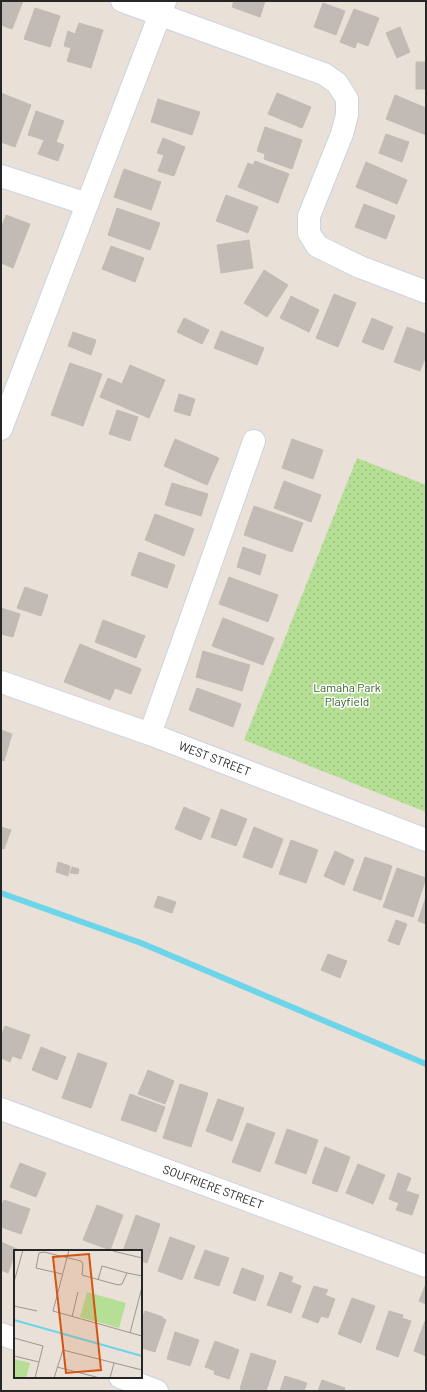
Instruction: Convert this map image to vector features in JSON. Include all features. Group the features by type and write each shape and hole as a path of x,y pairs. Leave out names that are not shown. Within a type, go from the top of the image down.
{"street":[{"path":"122,1 162,8 324,74 337,83 346,99 347,115 342,134 309,216 309,233 316,246 360,267 426,292"},
{"path":"1,429 162,8"},
{"path":"1,176 87,204"},
{"path":"150,734 254,441"},
{"name":"WEST STREET","path":"1,682 150,734 426,840"},
{"name":"SOUFRIERE STREET","path":"1,1108 426,1266"},
{"path":"1,1334 14,1339"},
{"path":"116,1391 121,1378"},
{"path":"124,1378 157,1391"}],"green space":[{"name":"Lamaha Park Playfield","path":"357,458 426,485 426,812 244,740"}],"building":[{"path":"1,1 23,1 12,29 1,25"},
{"path":"234,1 265,1 260,17 232,7"},
{"path":"323,3 345,11 336,35 314,27"},
{"path":"35,8 60,16 50,47 24,39"},
{"path":"354,9 379,18 368,46 357,42 355,48 340,42"},
{"path":"79,23 103,30 91,68 67,61 71,48 64,46 68,31 75,34"},
{"path":"400,27 410,52 397,58 386,33"},
{"path":"416,62 426,62 426,89 416,89"},
{"path":"1,93 31,105 15,147 1,142"},
{"path":"277,93 311,107 302,128 268,114"},
{"path":"395,95 426,108 426,135 386,119"},
{"path":"158,99 200,112 192,135 151,122"},
{"path":"36,111 64,121 56,142 64,145 58,161 38,154 44,140 28,135"},
{"path":"265,127 302,140 292,169 264,159 265,154 257,151"},
{"path":"386,134 409,142 402,162 379,153"},
{"path":"163,138 185,147 174,176 158,171 164,155 157,153"},
{"path":"255,161 289,174 278,203 238,187 248,163 253,165"},
{"path":"366,162 407,180 397,204 356,187"},
{"path":"124,169 161,182 151,210 114,197"},
{"path":"226,195 258,207 248,233 216,221"},
{"path":"364,204 395,216 386,239 355,227"},
{"path":"117,208 160,223 150,250 108,235"},
{"path":"6,215 30,224 13,268 1,263 1,228"},
{"path":"249,240 253,268 221,273 217,245"},
{"path":"111,246 144,258 135,282 102,269"},
{"path":"264,270 288,285 267,317 244,303"},
{"path":"334,294 356,303 338,347 316,338"},
{"path":"291,296 319,310 309,332 280,318"},
{"path":"184,318 209,330 202,344 177,332"},
{"path":"372,318 393,327 383,350 362,342"},
{"path":"407,327 426,334 426,356 420,371 394,362"},
{"path":"221,331 264,348 257,365 214,348"},
{"path":"73,332 96,340 91,355 68,346"},
{"path":"70,363 102,374 83,426 51,415"},
{"path":"130,365 165,380 149,418 100,397 108,378 122,384"},
{"path":"179,394 195,399 190,416 174,411"},
{"path":"117,410 138,417 130,441 109,434"},
{"path":"175,439 219,458 207,485 164,466"},
{"path":"292,439 323,450 313,479 282,468"},
{"path":"284,481 321,495 311,522 274,508"},
{"path":"172,483 208,494 201,516 165,505"},
{"path":"254,506 303,523 292,552 244,535"},
{"path":"155,514 194,529 184,556 145,540"},
{"path":"243,547 266,555 260,575 237,567"},
{"path":"139,552 175,565 167,588 131,575"},
{"path":"229,577 278,595 268,622 219,604"},
{"path":"25,587 48,595 41,616 17,608"},
{"path":"1,608 20,614 13,637 1,634"},
{"path":"223,618 274,638 263,665 212,646"},
{"path":"103,620 145,636 136,658 95,642"},
{"path":"80,644 141,669 131,694 115,688 110,700 64,682"},
{"path":"203,651 250,665 242,691 196,677"},
{"path":"197,688 241,704 233,727 189,710"},
{"path":"1,730 12,734 4,761 1,760"},
{"path":"184,807 210,818 201,840 175,829"},
{"path":"221,809 247,819 236,846 211,837"},
{"path":"1,827 11,830 4,849 1,848"},
{"path":"254,827 283,839 272,868 243,857"},
{"path":"291,840 318,850 306,883 279,874"},
{"path":"335,851 354,860 344,885 324,876"},
{"path":"365,857 392,866 381,900 353,890"},
{"path":"58,862 70,866 68,876 56,872"},
{"path":"72,867 79,869 78,874 70,873"},
{"path":"397,868 426,878 413,917 383,907"},
{"path":"158,896 176,902 172,913 154,907"},
{"path":"426,897 426,924 418,921"},
{"path":"396,920 407,924 399,945 388,941"},
{"path":"328,954 347,961 340,978 321,970"},
{"path":"5,1026 30,1035 21,1059 12,1056 10,1062 1,1058 1,1037"},
{"path":"41,1047 66,1057 57,1080 32,1070"},
{"path":"78,1053 107,1063 91,1108 62,1098"},
{"path":"148,1070 174,1081 165,1104 138,1094"},
{"path":"180,1084 208,1093 191,1147 163,1138"},
{"path":"130,1094 165,1107 156,1132 121,1120"},
{"path":"218,1099 244,1108 232,1141 206,1131"},
{"path":"247,1123 275,1133 260,1172 232,1162"},
{"path":"287,1129 318,1140 306,1174 275,1163"},
{"path":"325,1147 350,1157 337,1192 312,1183"},
{"path":"20,1163 46,1173 36,1197 10,1187"},
{"path":"358,1164 385,1175 373,1204 346,1193"},
{"path":"398,1173 411,1178 406,1191 419,1195 412,1215 396,1210 399,1203 389,1199"},
{"path":"4,1200 30,1209 21,1234 1,1227 1,1207"},
{"path":"97,1205 123,1215 110,1250 83,1240"},
{"path":"136,1215 160,1224 147,1263 142,1261 142,1250 123,1250"},
{"path":"170,1237 195,1246 182,1280 158,1271"},
{"path":"1,1242 17,1249 14,1250 14,1257 8,1273 1,1270"},
{"path":"205,1250 229,1258 219,1286 194,1278"},
{"path":"242,1268 264,1276 255,1301 233,1293"},
{"path":"280,1272 293,1277 291,1282 301,1286 291,1313 267,1305"},
{"path":"426,1284 426,1304 419,1301"},
{"path":"314,1286 328,1290 325,1295 335,1299 328,1318 321,1316 318,1323 302,1317"},
{"path":"352,1298 375,1306 361,1343 338,1334"},
{"path":"145,1311 163,1317 162,1318 166,1320 155,1352 142,1348 144,1340 142,1339 142,1318"},
{"path":"389,1311 403,1315 402,1318 411,1321 398,1357 376,1349"},
{"path":"426,1321 426,1356 414,1351"},
{"path":"175,1332 199,1340 190,1366 167,1359"},
{"path":"215,1341 239,1350 229,1379 214,1374 215,1371 205,1367"},
{"path":"251,1353 276,1361 266,1391 245,1391 240,1389"},
{"path":"285,1376 307,1383 304,1391 280,1391"},
{"path":"322,1380 345,1388 344,1391 318,1391"}],"waterway":[{"path":"1,893 141,943 426,1064"}]}
